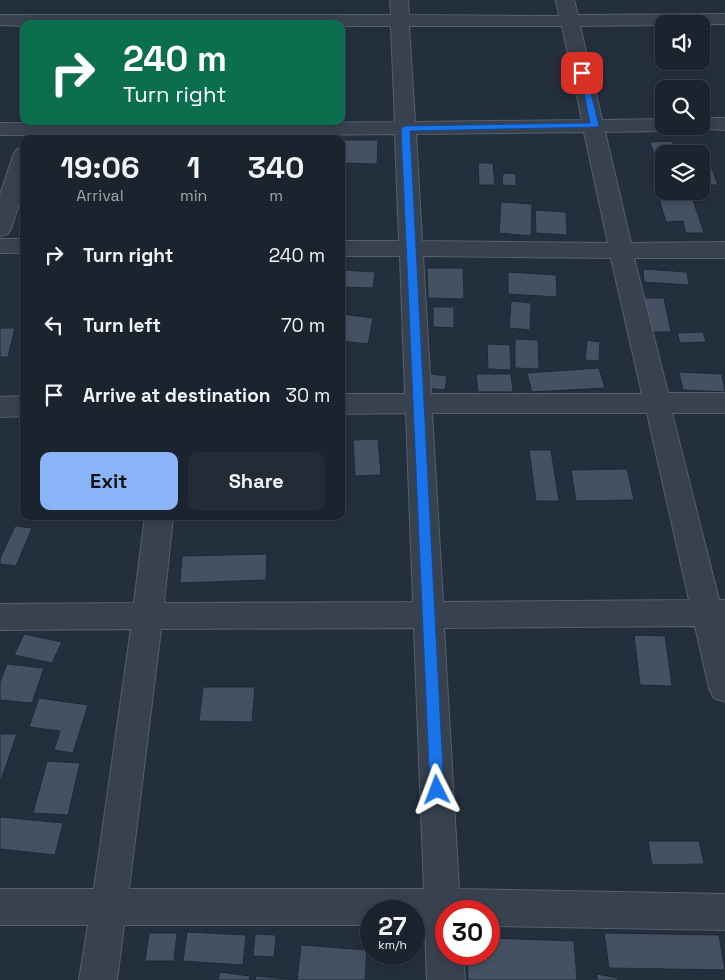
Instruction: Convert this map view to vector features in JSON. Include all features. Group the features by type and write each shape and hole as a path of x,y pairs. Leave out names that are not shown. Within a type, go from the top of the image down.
{"street":[{"path":"66,20 72,0"},
{"path":"226,20 229,0"},
{"path":"255,20 400,10 568,10 724,22 714,0"},
{"path":"400,10 442,900"},
{"path":"568,10 621,251 658,403 716,613 725,688"},
{"path":"0,20 20,21"},
{"path":"710,124 725,124"},
{"path":"0,128 216,130 655,125"},
{"path":"0,230 20,166"},
{"path":"0,246 20,246"},
{"path":"345,248 621,251 725,250"},
{"path":"345,404 725,403"},
{"path":"0,407 20,406"},
{"path":"98,980 148,617 159,520"},
{"path":"0,617 716,613"},
{"path":"0,907 435,907"},
{"path":"500,908 725,912"},
{"path":"445,965 446,980"}],"building":[{"path":"345,140 378,140 377,164 345,163"},
{"path":"672,141 673,145 655,145 655,157 650,142"},
{"path":"478,163 493,163 495,185 479,185"},
{"path":"710,163 718,185 710,185"},
{"path":"503,173 516,174 516,186 502,185"},
{"path":"659,200 693,200 704,233 686,233 683,221 666,222"},
{"path":"501,202 532,204 531,236 499,233"},
{"path":"535,210 566,212 567,235 536,233"},
{"path":"427,268 463,268 464,299 428,298"},
{"path":"643,269 687,272 689,285 644,282"},
{"path":"345,270 375,272 373,288 345,287"},
{"path":"508,272 556,275 557,297 508,294"},
{"path":"640,298 664,298 671,332 647,332"},
{"path":"511,301 531,303 530,330 509,328"},
{"path":"433,307 454,307 454,328 433,327"},
{"path":"345,314 373,318 368,344 345,341"},
{"path":"0,328 15,328 8,357 0,357"},
{"path":"703,332 706,342 680,343 677,333"},
{"path":"515,339 538,340 539,369 515,368"},
{"path":"587,340 600,342 599,361 585,360"},
{"path":"487,344 510,345 511,370 488,369"},
{"path":"599,368 605,388 532,392 527,373"},
{"path":"679,372 722,374 725,392 683,390"},
{"path":"430,374 447,376 445,390 428,388"},
{"path":"476,374 511,374 513,392 478,392"},
{"path":"378,439 381,475 355,476 353,440"},
{"path":"529,450 551,450 559,501 536,501"},
{"path":"627,469 634,500 576,501 571,470"},
{"path":"15,526 32,528 16,566 0,564 0,559"},
{"path":"267,554 266,580 180,583 182,556"},
{"path":"24,634 62,642 52,663 14,655"},
{"path":"634,635 665,636 672,686 640,685"},
{"path":"7,664 44,668 32,703 0,700 0,682"},
{"path":"203,687 255,687 252,722 199,721"},
{"path":"39,698 88,705 73,753 54,750 60,731 29,727"},
{"path":"0,734 17,734 0,783"},
{"path":"47,761 80,763 68,815 33,813"},
{"path":"0,817 63,823 55,855 0,849"},
{"path":"648,841 699,841 704,864 652,865"},
{"path":"187,932 246,935 243,965 183,961"},
{"path":"149,933 177,933 174,961 145,961"},
{"path":"604,933 719,935 725,970 609,968"},
{"path":"255,934 276,935 274,957 253,956"},
{"path":"500,938 574,941 577,980 468,980 467,965 500,965"},
{"path":"301,945 360,949 360,965 366,965 365,980 297,980"},
{"path":"220,972 250,976 249,980 218,980"},
{"path":"597,974 618,978 618,980 597,980"},
{"path":"256,976 297,980 255,980"}],"route":[{"path":"437,790 405,129 594,126 582,73"}]}
